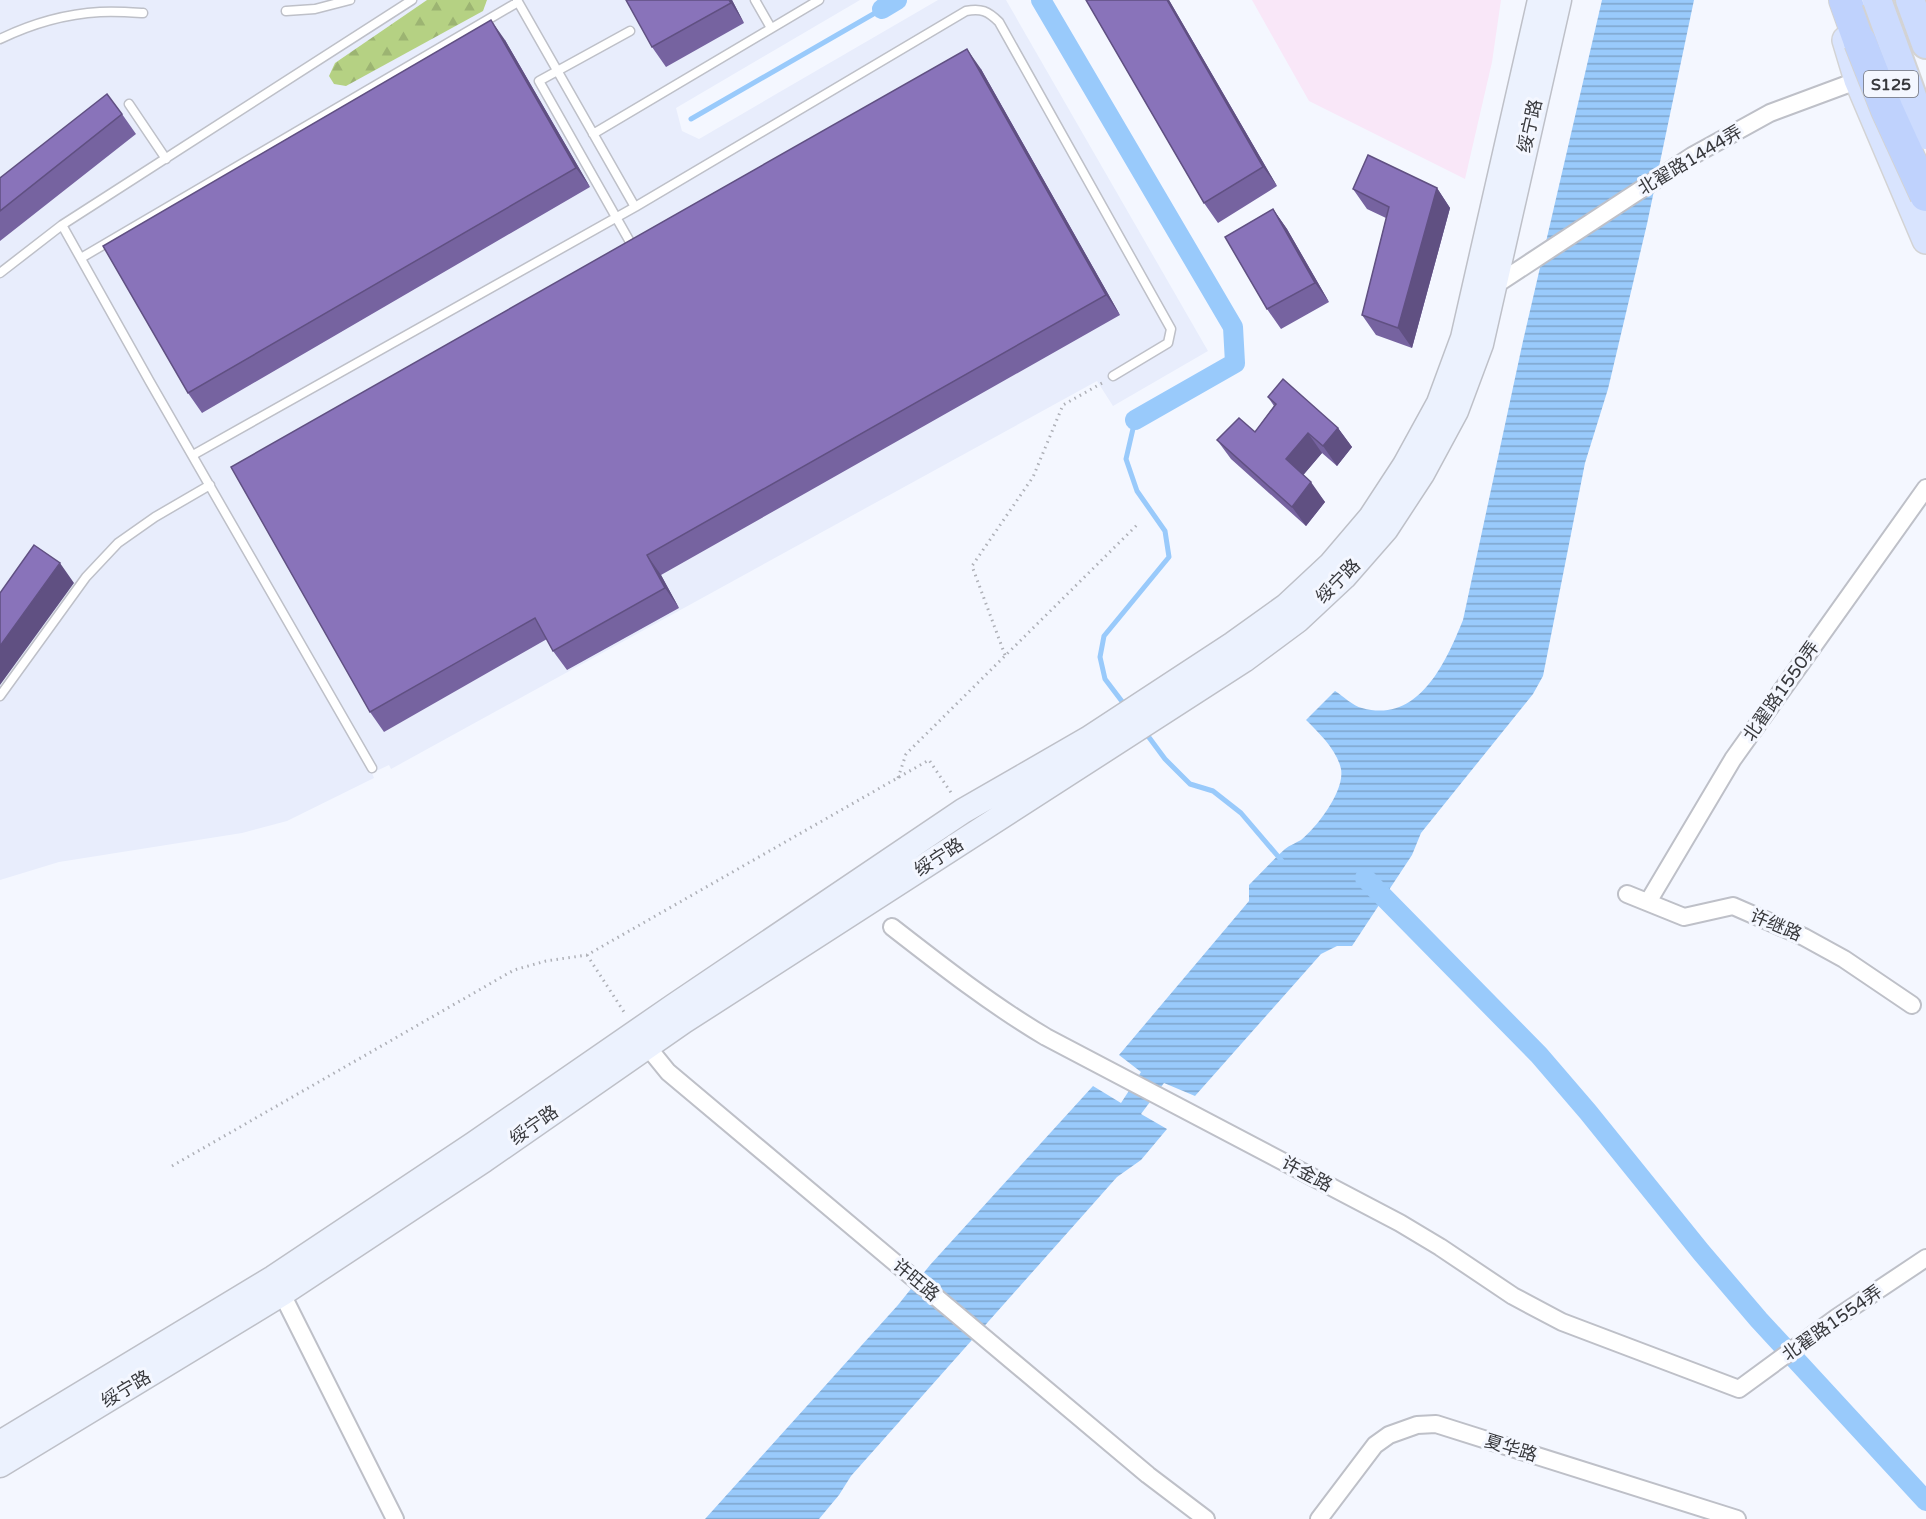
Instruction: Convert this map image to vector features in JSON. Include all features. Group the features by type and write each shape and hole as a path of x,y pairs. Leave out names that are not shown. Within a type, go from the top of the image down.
{"highway":[{"path":"1845,0 1887,110 1926,195"},
{"path":"1877,0 1926,135"},
{"path":"1910,0 1926,44"}],"main road":[{"name":"绥宁路","path":"1137,718 1286,606 1331,564 1371,517 1406,465 1439,403 1463,338 1540,0"},
{"name":"绥宁路","path":"642,1039 684,1021 1094,745 1137,718 1244,660 1298,620 1344,577 1386,529 1422,474 1456,411 1481,344 1559,0"},
{"path":"1831,0 1849,47 1858,80 1926,240"},
{"name":"S125","path":"1862,0 1886,71 1926,166"},
{"name":"绥宁路","path":"0,1465 278,1286 474,1144 642,1039 963,811 1094,745"},
{"name":"绥宁路","path":"0,1443 278,1286"}],"street":[{"name":"北翟路1444弄","path":"1472,301 1692,156 1770,113 1886,71 1926,52"},
{"name":"北翟路1550弄","path":"1648,902 1733,759 1926,488"},
{"name":"许继路","path":"1627,894 1684,917 1733,906 1804,937 1844,959 1912,1005"},
{"name":"许金路","path":"892,927 958,979 1016,1019 1400,1223 1513,1296 1562,1322 1739,1389"},
{"name":"许旺路","path":"642,1039 668,1072 1148,1475 1206,1519"},
{"name":"北翟路1554弄","path":"1739,1389 1816,1332 1926,1258"},
{"path":"278,1286 395,1519"},
{"name":"夏华路","path":"1318,1519 1375,1445 1389,1436 1417,1425 1436,1424 1737,1519"}],"lane":[{"path":"286,11 315,9 350,0"},
{"path":"0,273 62,225 412,0"},
{"path":"755,0 771,28"},
{"path":"593,134 819,0"},
{"path":"81,258 518,1 635,207"},
{"path":"192,455 616,218 966,11 978,9 989,12 999,22 1171,329 1168,343 1113,376"},
{"path":"0,39 57,18 100,12 142,13"},
{"path":"630,31 539,81 634,249"},
{"path":"129,104 166,159"},
{"path":"62,225 372,768"},
{"path":"0,696 86,577 118,543 155,517 210,485"}],"path":[{"path":"1005,655 972,566 1033,477 1063,405 1113,376"},
{"path":"898,778 906,754 1138,524"},
{"path":"172,1166 514,970 546,961 587,955 929,760 963,811"},
{"path":"587,955 642,1039"}],"shaded area":[{"path":"0,0 860,0 676,108 682,131 699,139 938,0 1006,0 1208,351 1113,406 1097,381 391,769 389,765 372,773 374,778 287,821 242,833 59,862 0,880"},
{"path":"1252,0 1501,0 1492,62 1465,179 1309,101"}],"green space":[{"path":"427,0 487,0 483,11 346,86 334,84 329,76 335,63"}],"water":[{"path":"1602,0 1694,0 1647,224 1608,389 1585,463 1543,676 1533,694 1421,833 1412,855 1352,946 1337,946 1321,954 1195,1096 1164,1083 1141,1114 1167,1129 1141,1160 1117,1177 851,1476 819,1519 705,1519 898,1305 930,1265 1093,1086 1121,1103 1141,1072 1119,1055 1249,901 1249,885 1285,849 1301,840 1322,818 1339,788 1341,769 1336,755 1306,720 1335,691 1362,708 1382,711 1399,707 1415,698 1439,671 1463,620 1523,341"}],"building":[{"path":"626,0 729,0 731,3 652,47"},
{"path":"1086,0 1167,0 1263,167 1204,203"},
{"path":"491,20 576,168 188,393 103,246"},
{"path":"967,49 1106,295 647,555 665,588 553,651 535,618 370,712 231,467"},
{"path":"107,94 122,114 0,211 0,178"},
{"path":"1368,155 1437,188 1398,328 1362,315 1389,207 1353,189"},
{"path":"1273,209 1315,283 1267,309 1225,237"},
{"path":"1283,379 1338,428 1323,446 1308,433 1286,459 1311,482 1292,507 1217,440 1239,418 1255,432 1276,404 1268,397"},
{"path":"34,545 60,563 0,646 0,593"}],"waterway":[{"path":"691,119 882,9 888,0"},
{"path":"882,9 897,0"},
{"path":"1041,0 1233,327 1235,363 1135,420"},
{"path":"1127,708 1105,679 1100,657 1104,636 1169,557 1165,531 1137,491 1126,459 1135,420"},
{"path":"1145,732 1165,759 1190,784 1213,791 1241,813 1282,861"},
{"path":"1365,878 1539,1055 1759,1320 1926,1501"}]}
